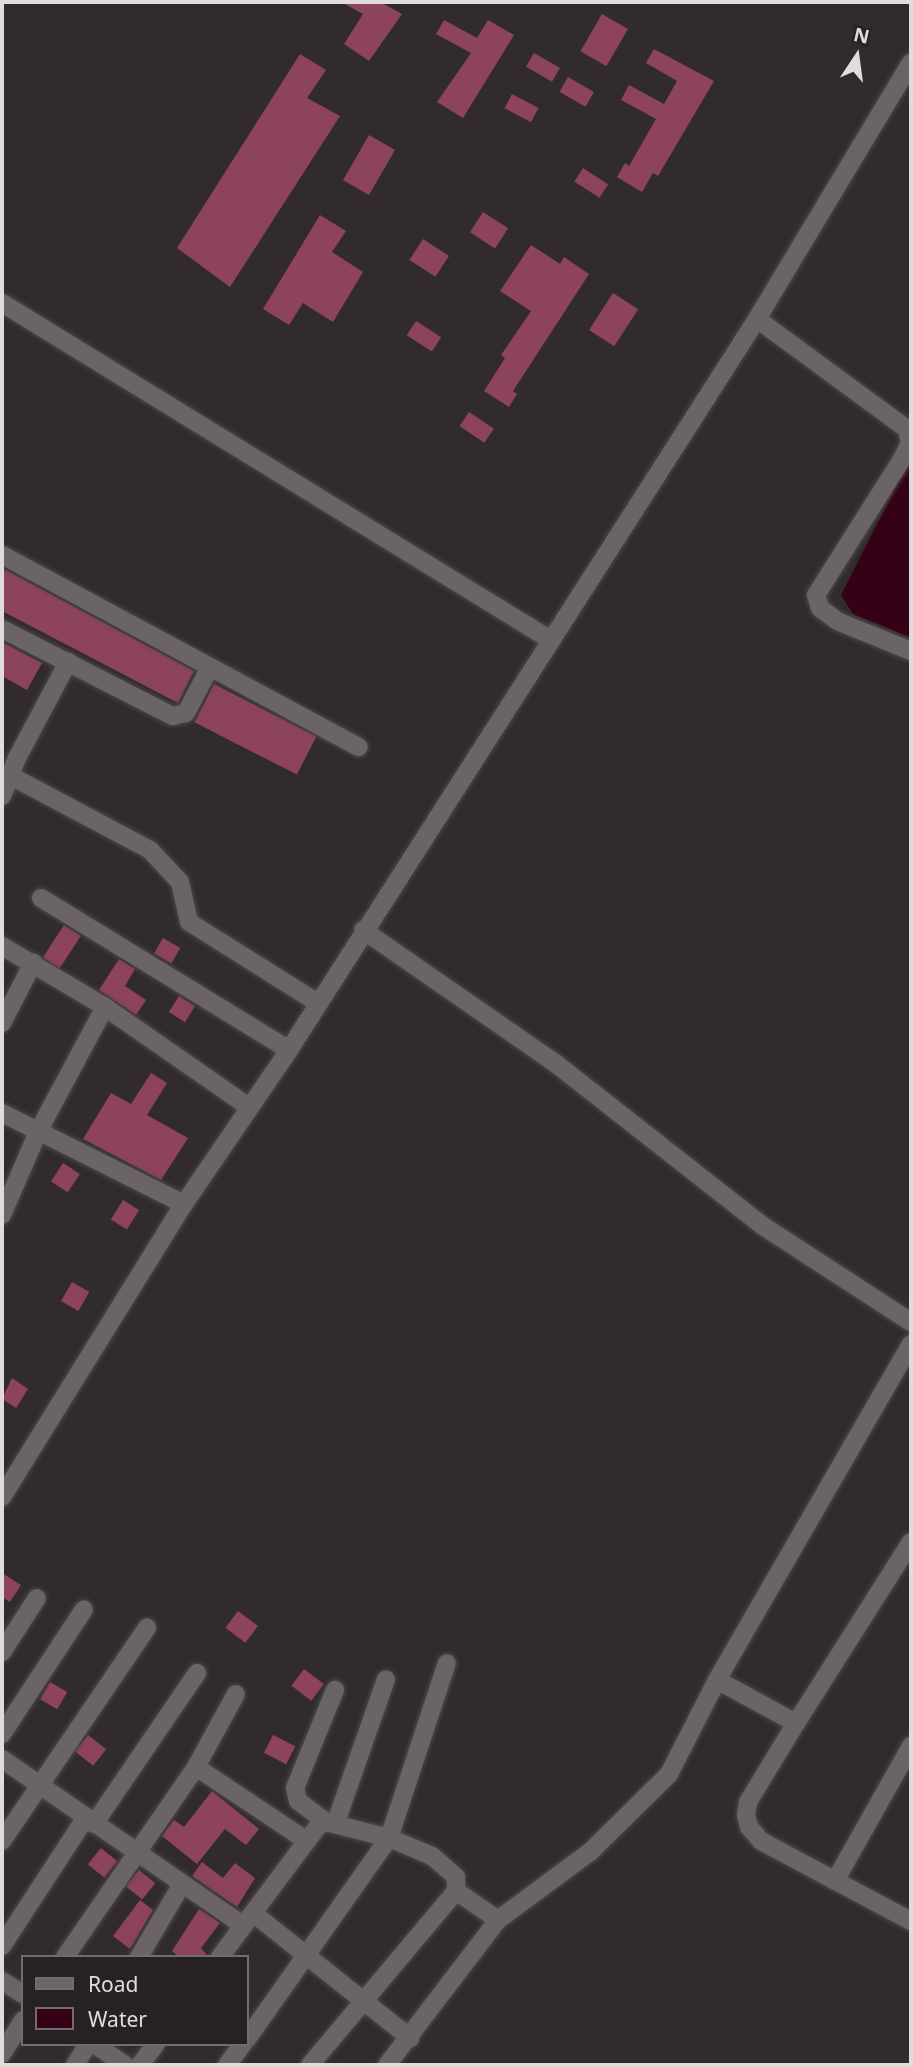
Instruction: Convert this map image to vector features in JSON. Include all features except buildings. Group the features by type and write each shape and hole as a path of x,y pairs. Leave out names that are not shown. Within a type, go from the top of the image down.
{"street":[{"path":"2,1497 184,1204 289,1049 549,639 757,319 911,63"},
{"path":"2,303 549,639"},
{"path":"757,319 907,429 910,443 902,459 816,595 820,608 837,621 911,651"},
{"path":"2,555 359,747"},
{"path":"2,629 180,717 210,667"},
{"path":"2,796 9,775 68,662"},
{"path":"9,775 150,850 180,882 189,922 318,1003"},
{"path":"41,898 207,1003 289,1049"},
{"path":"363,930 555,1063 763,1226 911,1322"},
{"path":"2,946 106,1007 249,1107"},
{"path":"2,1023 33,963"},
{"path":"2,1215 39,1130 106,1007"},
{"path":"2,1113 184,1204"},
{"path":"387,2065 498,1920 590,1852 633,1814 669,1774 717,1680 911,1344"},
{"path":"911,1542 748,1802 749,1827 761,1840 911,1921"},
{"path":"2,1652 37,1598"},
{"path":"2,1734 84,1609"},
{"path":"2,1841 39,1782 147,1628"},
{"path":"248,2038 389,1838 447,1662"},
{"path":"2,1946 197,1673"},
{"path":"221,1955 306,1841 331,1822 386,1679"},
{"path":"717,1680 796,1723"},
{"path":"310,2065 362,1998 456,1891 456,1877 446,1864 389,1838 331,1822 298,1801 295,1788 335,1690"},
{"path":"66,1955 196,1767 236,1694"},
{"path":"835,1881 911,1746"},
{"path":"2,1759 39,1782 136,1855 308,1955 410,2038"},
{"path":"196,1767 306,1841"},
{"path":"140,1955 182,1884"},
{"path":"456,1891 498,1920"},
{"path":"2,1981 21,1993"},
{"path":"2,2054 21,2023"},
{"path":"75,2065 87,2046"},
{"path":"97,2046 125,2065"},
{"path":"140,2065 154,2046"},
{"path":"227,2065 241,2046"}],"water":[{"path":"911,457 911,638 853,614 841,595"}]}
